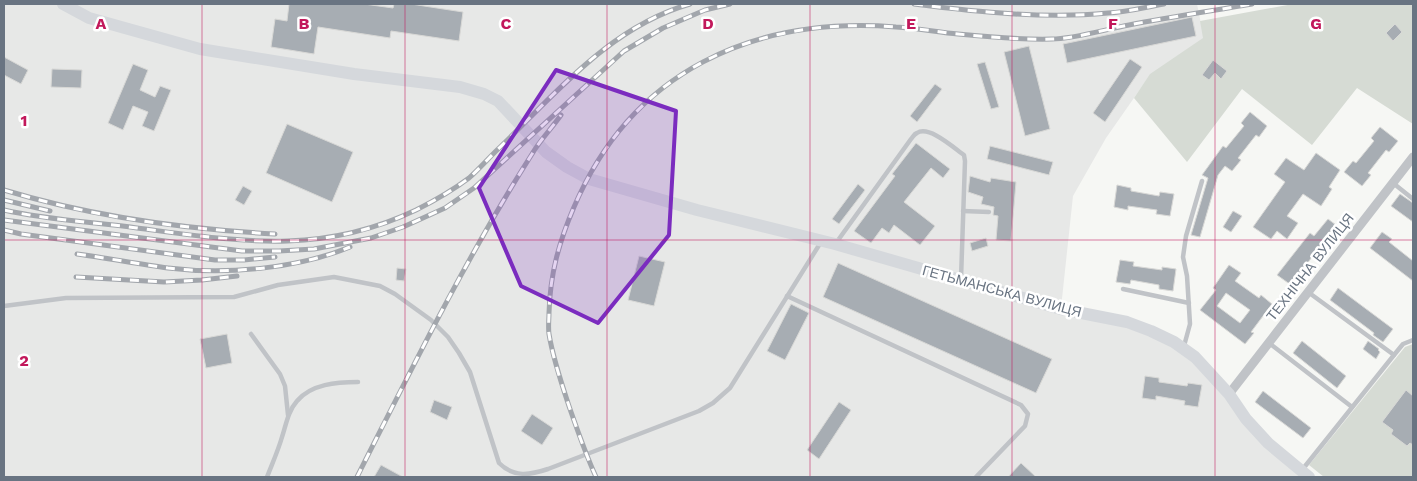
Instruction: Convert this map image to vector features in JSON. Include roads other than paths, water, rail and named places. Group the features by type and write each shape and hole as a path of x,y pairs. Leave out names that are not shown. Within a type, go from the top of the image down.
{"street":[{"name":"ГЕТЬМАНСЬКА ВУЛИЦЯ","path":"63,4 89,18 200,49 354,74 460,87 484,94 498,101 546,152 567,167 589,179 697,210 822,240 1061,309 1126,322 1151,331 1184,348 1195,357 1229,394 1246,419 1263,437 1305,474"},
{"name":"ТЕХНІЧНА ВУЛИЦЯ","path":"1229,394 1413,157"}],"lane":[{"path":"835,244 911,139 921,131 931,132 964,155 961,281"},
{"path":"1184,348 1190,324 1187,276 1183,257 1186,236 1202,181"},
{"path":"1393,183 1413,199"},
{"path":"963,211 989,212"},
{"path":"4,306 66,298 197,298 234,296 278,285 334,277 380,286 431,320 448,337 470,372 499,463 506,470 515,474 525,475 536,474 557,466 699,411 713,403 730,388 822,240"},
{"path":"1124,289 1189,303"},
{"path":"1308,292 1394,354"},
{"path":"787,296 1021,405 1028,414 1025,426 976,477"},
{"path":"251,334 280,374 285,386 288,416"},
{"path":"1305,474 1352,407 1394,354 1403,344 1413,340"},
{"path":"1269,343 1352,407"},
{"path":"267,477 288,416 296,402 315,388 341,382 358,382"}],"railway":[{"path":"4,210 54,219 244,240 312,239 346,234 381,225 423,207 469,178 562,86 609,46 634,29 661,15 690,4"},
{"path":"4,220 242,251 314,249 371,238 403,227 445,208 474,188 624,51 663,28 705,10 730,4"},
{"path":"914,4 1035,15 1084,15 1129,11 1164,4"},
{"path":"596,477 570,409 551,343 549,313 553,272 574,207 599,160 629,120 664,87 703,62 747,43 794,31 843,26 896,27 1005,38 1060,39 1144,22 1252,4"},
{"path":"357,477 440,314 485,233 535,149 561,115"},
{"path":"4,190 71,208 138,220 206,229 275,234"},
{"path":"4,200 50,211"},
{"path":"4,230 21,234 215,260 275,257"},
{"path":"77,254 168,268 213,271 261,268 307,261 350,247"},
{"path":"76,277 164,282 237,276"}]}
